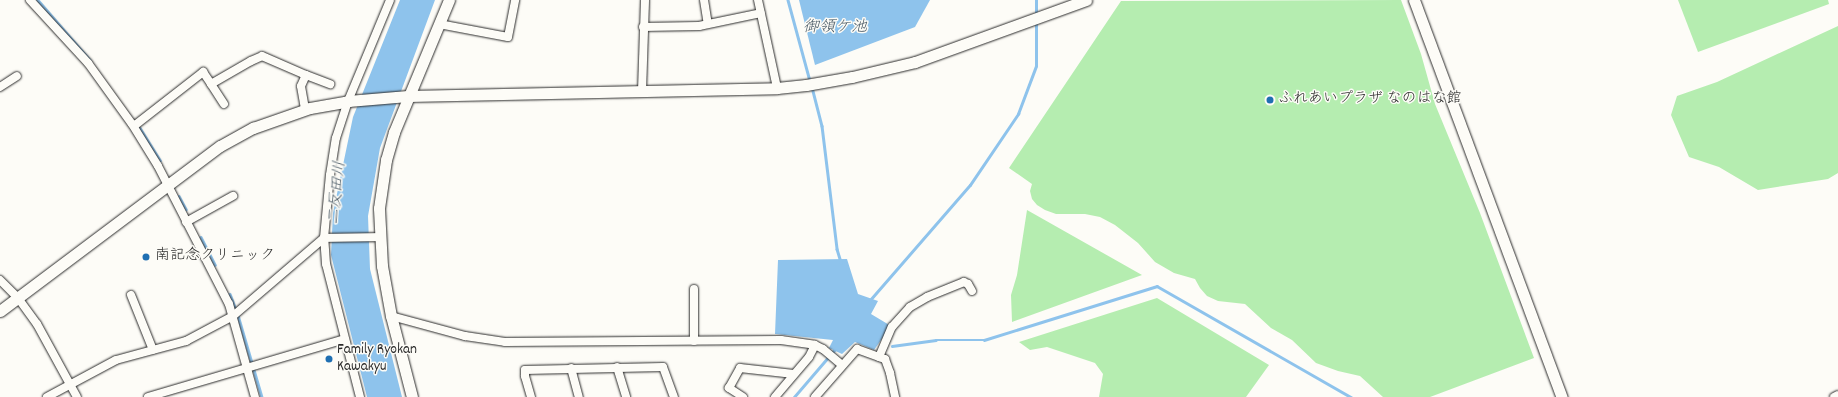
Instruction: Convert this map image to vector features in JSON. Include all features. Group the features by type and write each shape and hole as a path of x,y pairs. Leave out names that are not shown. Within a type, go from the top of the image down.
{"street":[{"path":"30,0 88,63 134,126 229,304 236,313 250,366 255,397"},
{"path":"360,397 326,264 324,238 330,175 336,138 348,101 390,0"},
{"path":"412,397 391,316 382,266 379,208 386,160 394,132 449,0"},
{"path":"439,24 508,37 515,0"},
{"path":"642,91 645,0"},
{"path":"704,0 708,24"},
{"path":"758,0 777,88"},
{"path":"0,311 220,146 253,128 305,109 348,101 408,96 777,88 821,83 915,62 1086,0"},
{"path":"1414,0 1562,397"},
{"path":"643,27 708,24 761,13"},
{"path":"211,84 262,56 330,84"},
{"path":"134,126 203,72 224,104"},
{"path":"305,109 301,86 306,75"},
{"path":"0,87 17,76"},
{"path":"186,222 233,196"},
{"path":"47,397 116,360 186,340 236,313 324,238 380,237"},
{"path":"0,280 18,298 37,324 77,397"},
{"path":"879,357 892,327 910,307 927,297 964,282 968,284 972,291"},
{"path":"694,289 694,341"},
{"path":"131,295 153,350"},
{"path":"391,316 465,336 505,342 781,340 819,347 841,364"},
{"path":"148,397 345,339"},
{"path":"775,397 819,347"},
{"path":"815,397 841,364 857,349 885,359 890,373 895,397"},
{"path":"617,367 626,397"},
{"path":"531,397 525,376 525,370 617,367 664,367 674,397"},
{"path":"571,368 579,397"},
{"path":"743,397 729,388 740,368 794,374"},
{"path":"1834,397 1838,396"}],"green space":[{"path":"1401,0 1421,54 1435,104 1480,213 1534,358 1430,397 1383,397 1360,376 1338,371 1316,363 1292,340 1271,328 1245,304 1218,301 1207,296 1195,279 1174,273 1155,262 1138,243 1115,225 1100,217 1085,214 1056,214 1045,210 1037,205 1032,199 1030,191 1032,184 1009,168 1121,1"},
{"path":"1678,0 1828,0 1829,4 1698,52"},
{"path":"1838,26 1838,173 1828,179 1758,190 1719,167 1689,157 1671,115 1677,96 1717,82"},
{"path":"1027,210 1142,275 1012,322 1011,295 1017,275"},
{"path":"1157,298 1269,365 1246,397 1099,397 1103,374 1095,363 1047,347 1030,350 1019,342"}],"water":[{"name":"二反田川","path":"400,0 435,0 380,148 368,216 370,269 402,397 367,397 331,255 333,213 353,117"},
{"name":"御領ケ池","path":"799,0 930,0 915,27 815,65"},
{"path":"847,259 858,294 878,301 871,314 891,326 874,350 855,342 842,354 829,348 833,340 775,334 778,260"}],"waterway":[{"path":"38,0 90,60"},
{"path":"788,0 810,81"},
{"path":"1036,0 1036,15"},
{"path":"870,300 970,185 1018,114 1036,66 1036,22"},
{"path":"812,87 822,126 837,249 841,262"},
{"path":"140,128 160,160"},
{"path":"179,196 186,209"},
{"path":"201,237 215,265"},
{"path":"892,346 936,340 984,340 1157,286 1351,397"},
{"path":"230,294 236,310"},
{"path":"238,315 262,397"},
{"path":"794,397 836,348"}],"place":[{"name":"ふれあいプラザ なのはな館","path":"1270,100"},
{"name":"南記念クリニック","path":"146,257"},
{"name":"Family Ryokan Kawakyu","path":"329,359"}]}
